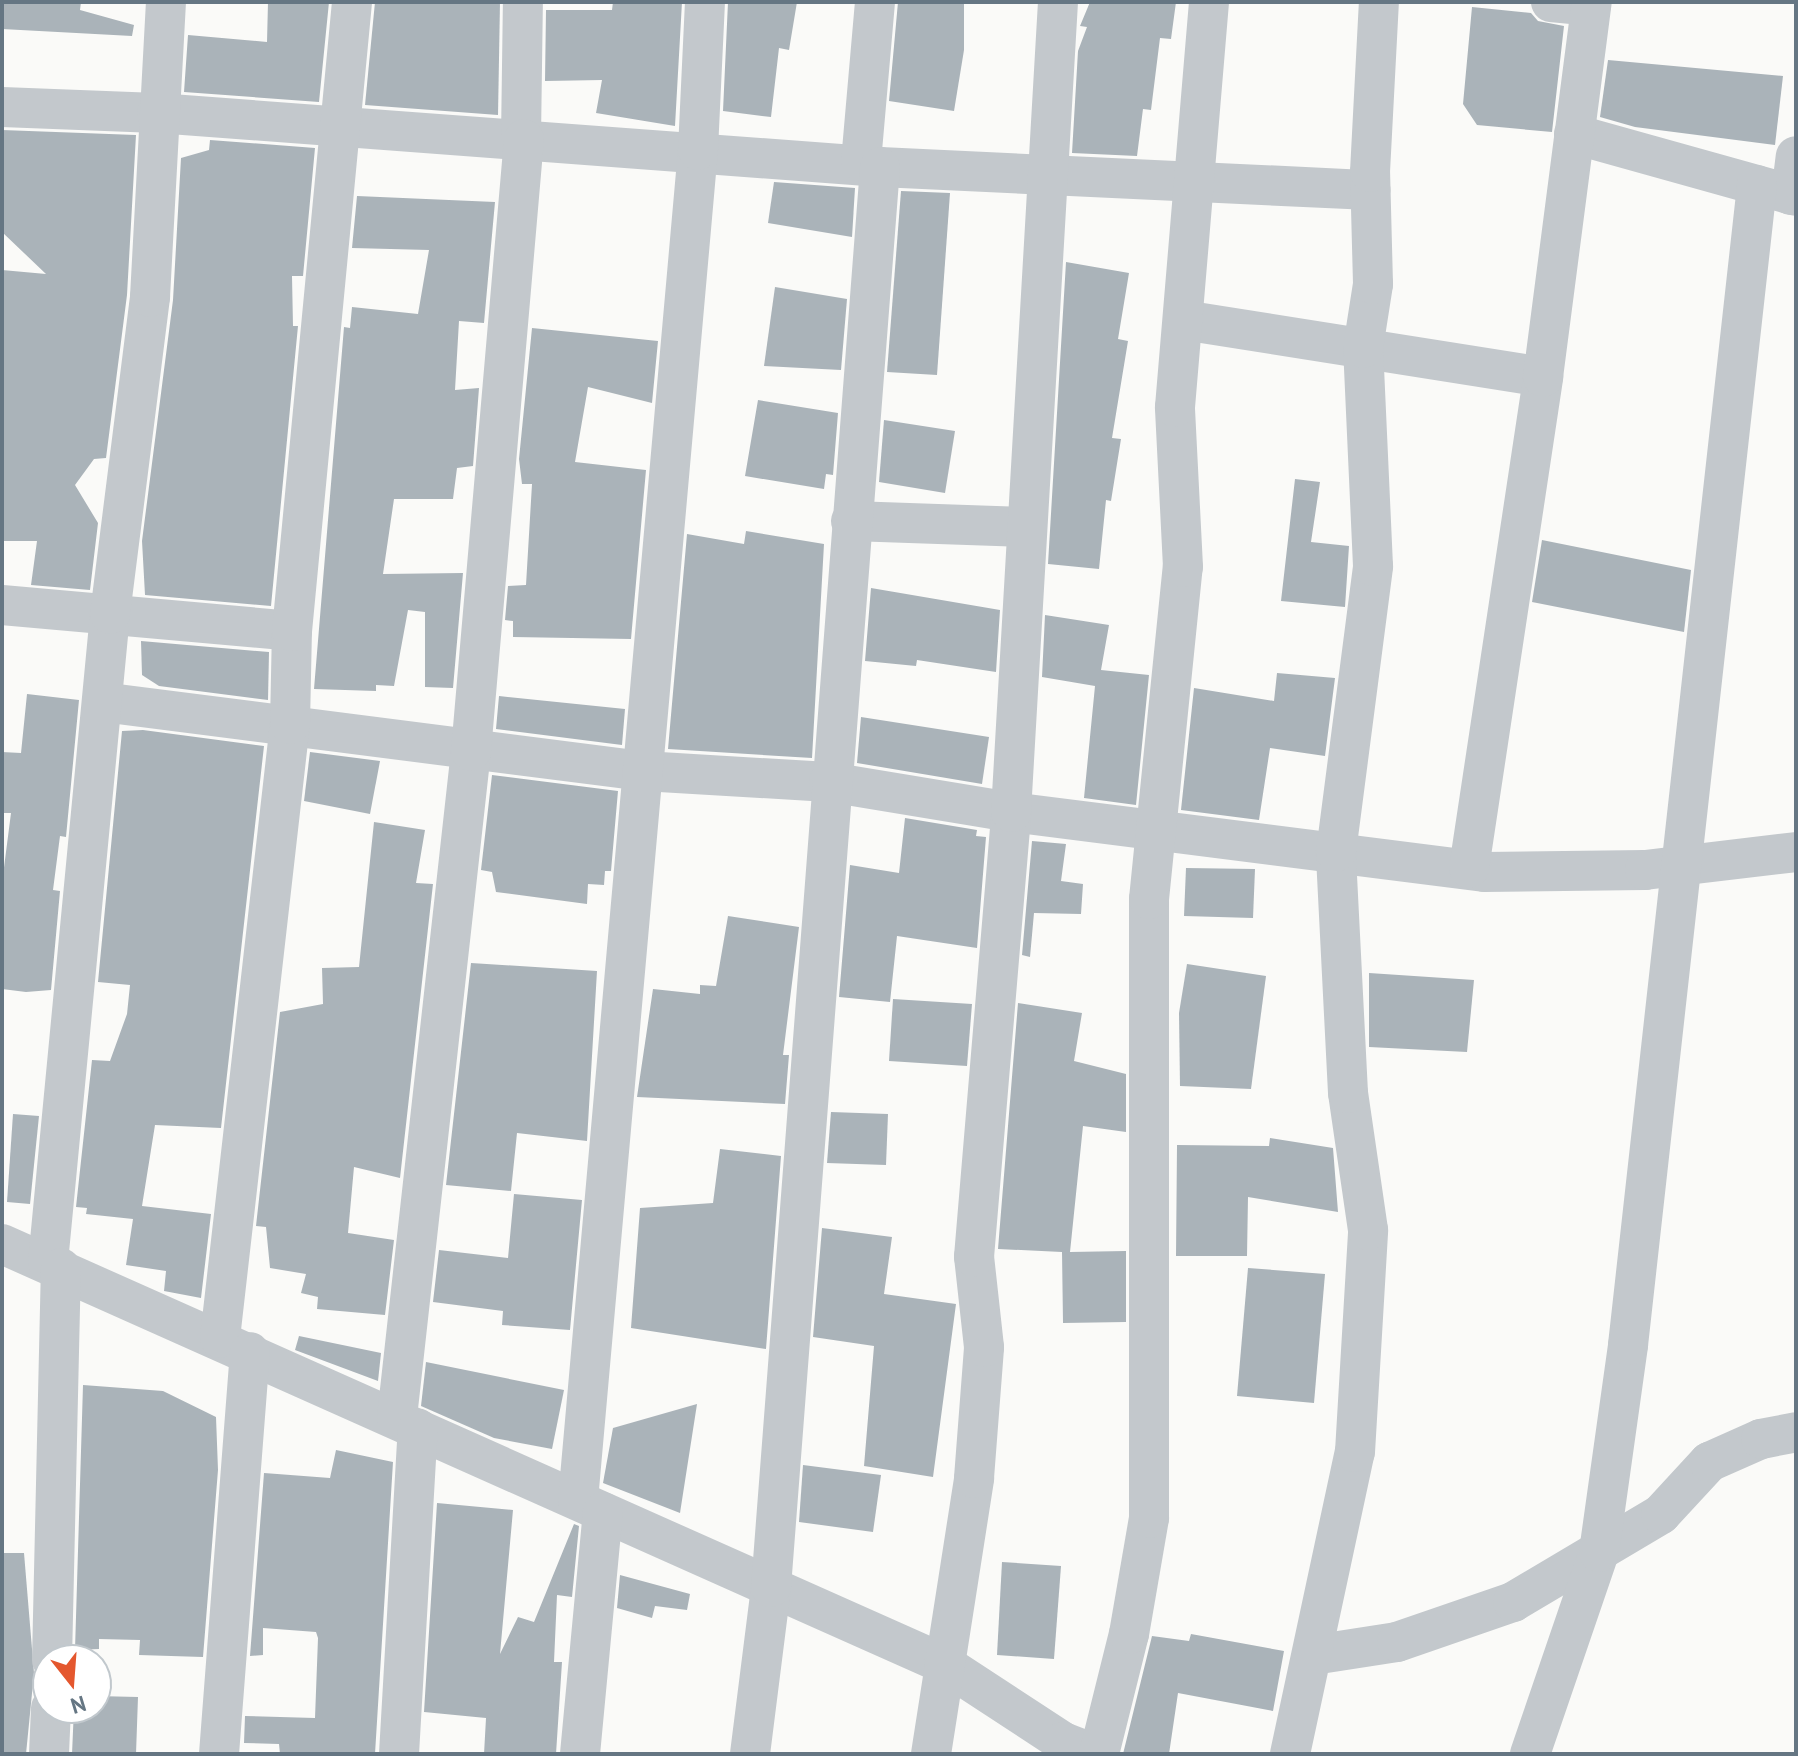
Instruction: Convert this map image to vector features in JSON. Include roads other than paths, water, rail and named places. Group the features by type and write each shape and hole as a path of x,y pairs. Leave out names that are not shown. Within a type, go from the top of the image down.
{"street":[{"path":"52,1644 55,1265 110,614 150,297 157,113 166,2"},
{"path":"219,1754 235,1345 290,724 292,631 344,128 352,2"},
{"path":"399,1754 407,1423 471,751 523,139 523,2"},
{"path":"580,1754 591,1506 643,771 698,150 705,2"},
{"path":"750,1754 771,1587 829,782 851,521 870,165 875,2"},
{"path":"931,1754 978,1434 984,1347 974,1257 1011,812 1058,2"},
{"path":"2,1244 235,1345 944,1664 1063,1742 1097,1754 1129,1634 1149,1518 1146,958 1153,829 1183,567 1175,407 1209,2"},
{"path":"1290,1754 1355,1452 1368,1230 1348,1093 1336,852 1373,566 1363,348 1373,284 1370,190 1379,2"},
{"path":"1469,868 1543,377 1592,4 1551,2"},
{"path":"2,107 157,113 698,150 870,165 1196,185 1370,190"},
{"path":"1574,134 1782,192"},
{"path":"1530,1754 1599,1552 1628,1345 1682,867 1782,192 1796,156"},
{"path":"1183,320 1543,377"},
{"path":"851,521 1027,527"},
{"path":"2,605 292,631"},
{"path":"102,702 643,771 829,782 1011,812 1469,868 1682,867 1796,852"},
{"path":"1313,1655 1397,1642 1513,1602 1661,1514 1709,1462 1761,1439 1796,1432"},
{"path":"49,1754 50,1724"}]}
